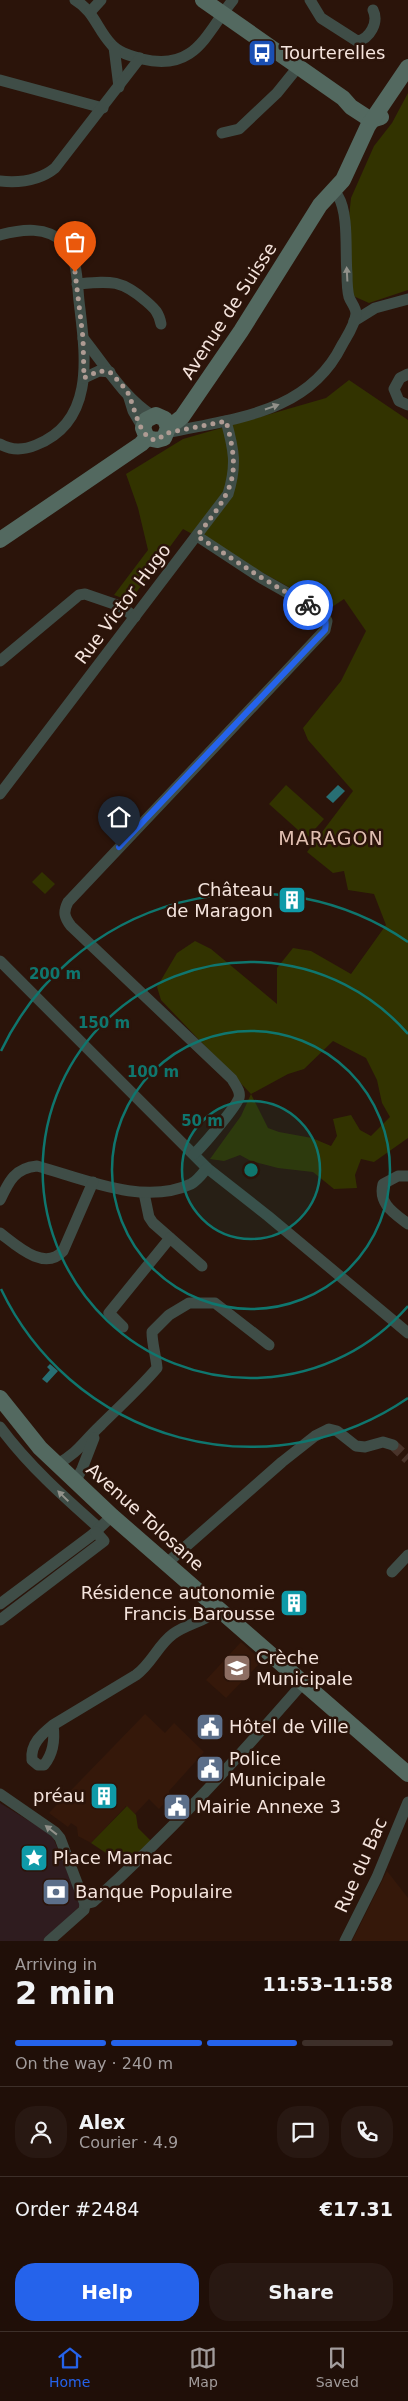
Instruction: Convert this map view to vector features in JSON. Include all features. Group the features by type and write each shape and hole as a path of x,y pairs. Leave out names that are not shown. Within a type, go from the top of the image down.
{"street":[{"path":"75,0 90,12 114,47 119,87"},
{"path":"90,12 101,0"},
{"path":"203,0 343,98 356,102 369,102 377,115"},
{"path":"114,47 140,58 165,61 181,58 191,53 205,41 222,14 234,0"},
{"path":"310,0 321,18 357,41 363,39 375,24 376,17 373,10"},
{"path":"0,181 30,180 49,173 64,159 140,58"},
{"path":"222,133 239,129 277,93 298,67"},
{"name":"Avenue de Suisse","path":"0,540 141,444 156,426 182,417 242,331 301,236 334,195 349,183 377,115 408,67"},
{"name":"Avenue de Suisse","path":"377,115 408,78"},
{"path":"0,80 103,108"},
{"path":"83,338 156,426 226,421 295,398 325,374 338,354 354,321 356,310 347,286 344,208 334,195"},
{"path":"0,235 30,230 46,232 65,244 72,254 83,338 84,378 77,406 58,432 43,442 26,448 11,449 0,444"},
{"path":"77,284 108,282 127,286 158,312 161,324"},
{"path":"354,321 375,308 408,299"},
{"path":"84,378 99,371 110,372"},
{"path":"408,374 400,378 394,389 399,401 408,405"},
{"name":"Rue Victor Hugo","path":"0,794 228,494 235,466 233,448 226,421"},
{"path":"194,1154 239,1098 238,1089 232,1079 71,926 65,918 64,910 68,902 228,730 325,630 327,621 323,613 262,578 197,536"},
{"path":"0,661 80,595 85,594 120,606 135,617"},
{"path":"0,961 207,1168 268,1216 408,1333"},
{"path":"0,1200 11,1178 27,1167 38,1166 131,1193 144,1193 192,1184 207,1168"},
{"path":"408,1176 398,1176 383,1184 381,1193 385,1205 408,1224"},
{"path":"0,1233 24,1251 45,1260 58,1257 66,1244 93,1182"},
{"path":"144,1193 149,1217 202,1266"},
{"path":"123,1328 108,1313 170,1238"},
{"path":"56,1465 76,1453 99,1427 127,1402 157,1368 152,1332 169,1315 189,1302 215,1303 269,1345"},
{"name":"Avenue Tolosane","path":"0,1398 56,1465 408,1774"},
{"path":"0,1427 32,1465 98,1530 104,1541 0,1620"},
{"path":"75,1482 99,1427"},
{"path":"167,1563 282,1462 315,1436 329,1429 337,1431 356,1446 365,1448 383,1442 393,1445"},
{"path":"0,1604 98,1530 112,1516"},
{"path":"392,1572 408,1556"},
{"path":"53,1725 136,1675 147,1667 171,1635 208,1619 218,1609"},
{"path":"85,1904 93,1902 160,1841 232,1765 303,1683"},
{"path":"0,1794 55,1832 60,1838 85,1904 84,1910 49,1941"},
{"name":"Rue du Bac","path":"345,1941 377,1877 408,1802"}],"shaded area":[{"path":"408,93 408,290 369,303 351,295 348,227 351,198 374,146 392,123"},
{"path":"349,380 408,420 408,1138 374,1162 361,1159 355,1175 357,1188 334,1189 313,1172 278,1168 251,1161 240,1155 224,1161 210,1159 241,1116 251,1094 161,1000 157,987 177,953 195,941 211,949 277,1004 277,968 293,948 311,951 351,974 386,925 374,894 348,890 344,871 333,873 307,852 353,791 308,740 303,728 341,681 366,631 344,599 329,609 183,529 130,601 114,595 148,550 138,508 126,474 183,439 326,398","holes":["333,1041 366,1058 377,1080 382,1103 390,1117 371,1136 360,1130 351,1115 333,1119 337,1136 331,1146 312,1138 268,1128 251,1094 288,1074 304,1069"]},
{"path":"286,785 324,819 307,838 269,804"},
{"path":"42,872 55,884 45,894 32,882"},
{"name":"Crèche Municipale","path":"241,1642 262,1661 226,1698 206,1680"},
{"path":"145,1714 165,1733 174,1723 204,1752 169,1791 170,1797 159,1809 149,1799 135,1814 126,1806 91,1843 78,1836 77,1827 71,1823 68,1827 49,1813"},
{"name":"Place Marnac","path":"0,1803 52,1835 81,1905 43,1941 0,1941"},
{"path":"127,1806 136,1815 138,1828 152,1842 127,1867 91,1843"},
{"path":"387,1871 408,1898 408,1941 352,1941"}],"water":[{"path":"338,785 345,791 333,803 326,797"},
{"path":"50,1364 58,1371 47,1383 42,1379 50,1370 47,1367"}],"tunnel":[{"path":"393,1445 408,1459"}],"way so far":[{"path":"75,272 83,338 84,378 99,371 110,372 128,394 133,411 144,433 150,440 161,440 167,433 226,421 233,448 235,466 232,479 228,494 222,504 197,536 308,605"}],"place":[{"name":"Tourterelles","path":"262,53"},
{"name":"Château de Maragon","path":"292,900"},
{"name":"Résidence autonomie Francis Barousse","path":"294,1603"},
{"name":"Crèche Municipale","path":"237,1668"},
{"name":"Hôtel de Ville","path":"210,1727"},
{"name":"Police Municipale","path":"210,1769"},
{"name":"préau","path":"104,1796"},
{"name":"Mairie Annexe 3","path":"177,1807"},
{"name":"Place Marnac","path":"34,1858"},
{"name":"Banque Populaire","path":"56,1892"}],"district":[{"name":"MARAGON","path":"331,838"}],"route":[{"path":"119,847 228,730 325,630 327,621 323,613 308,605"}]}
